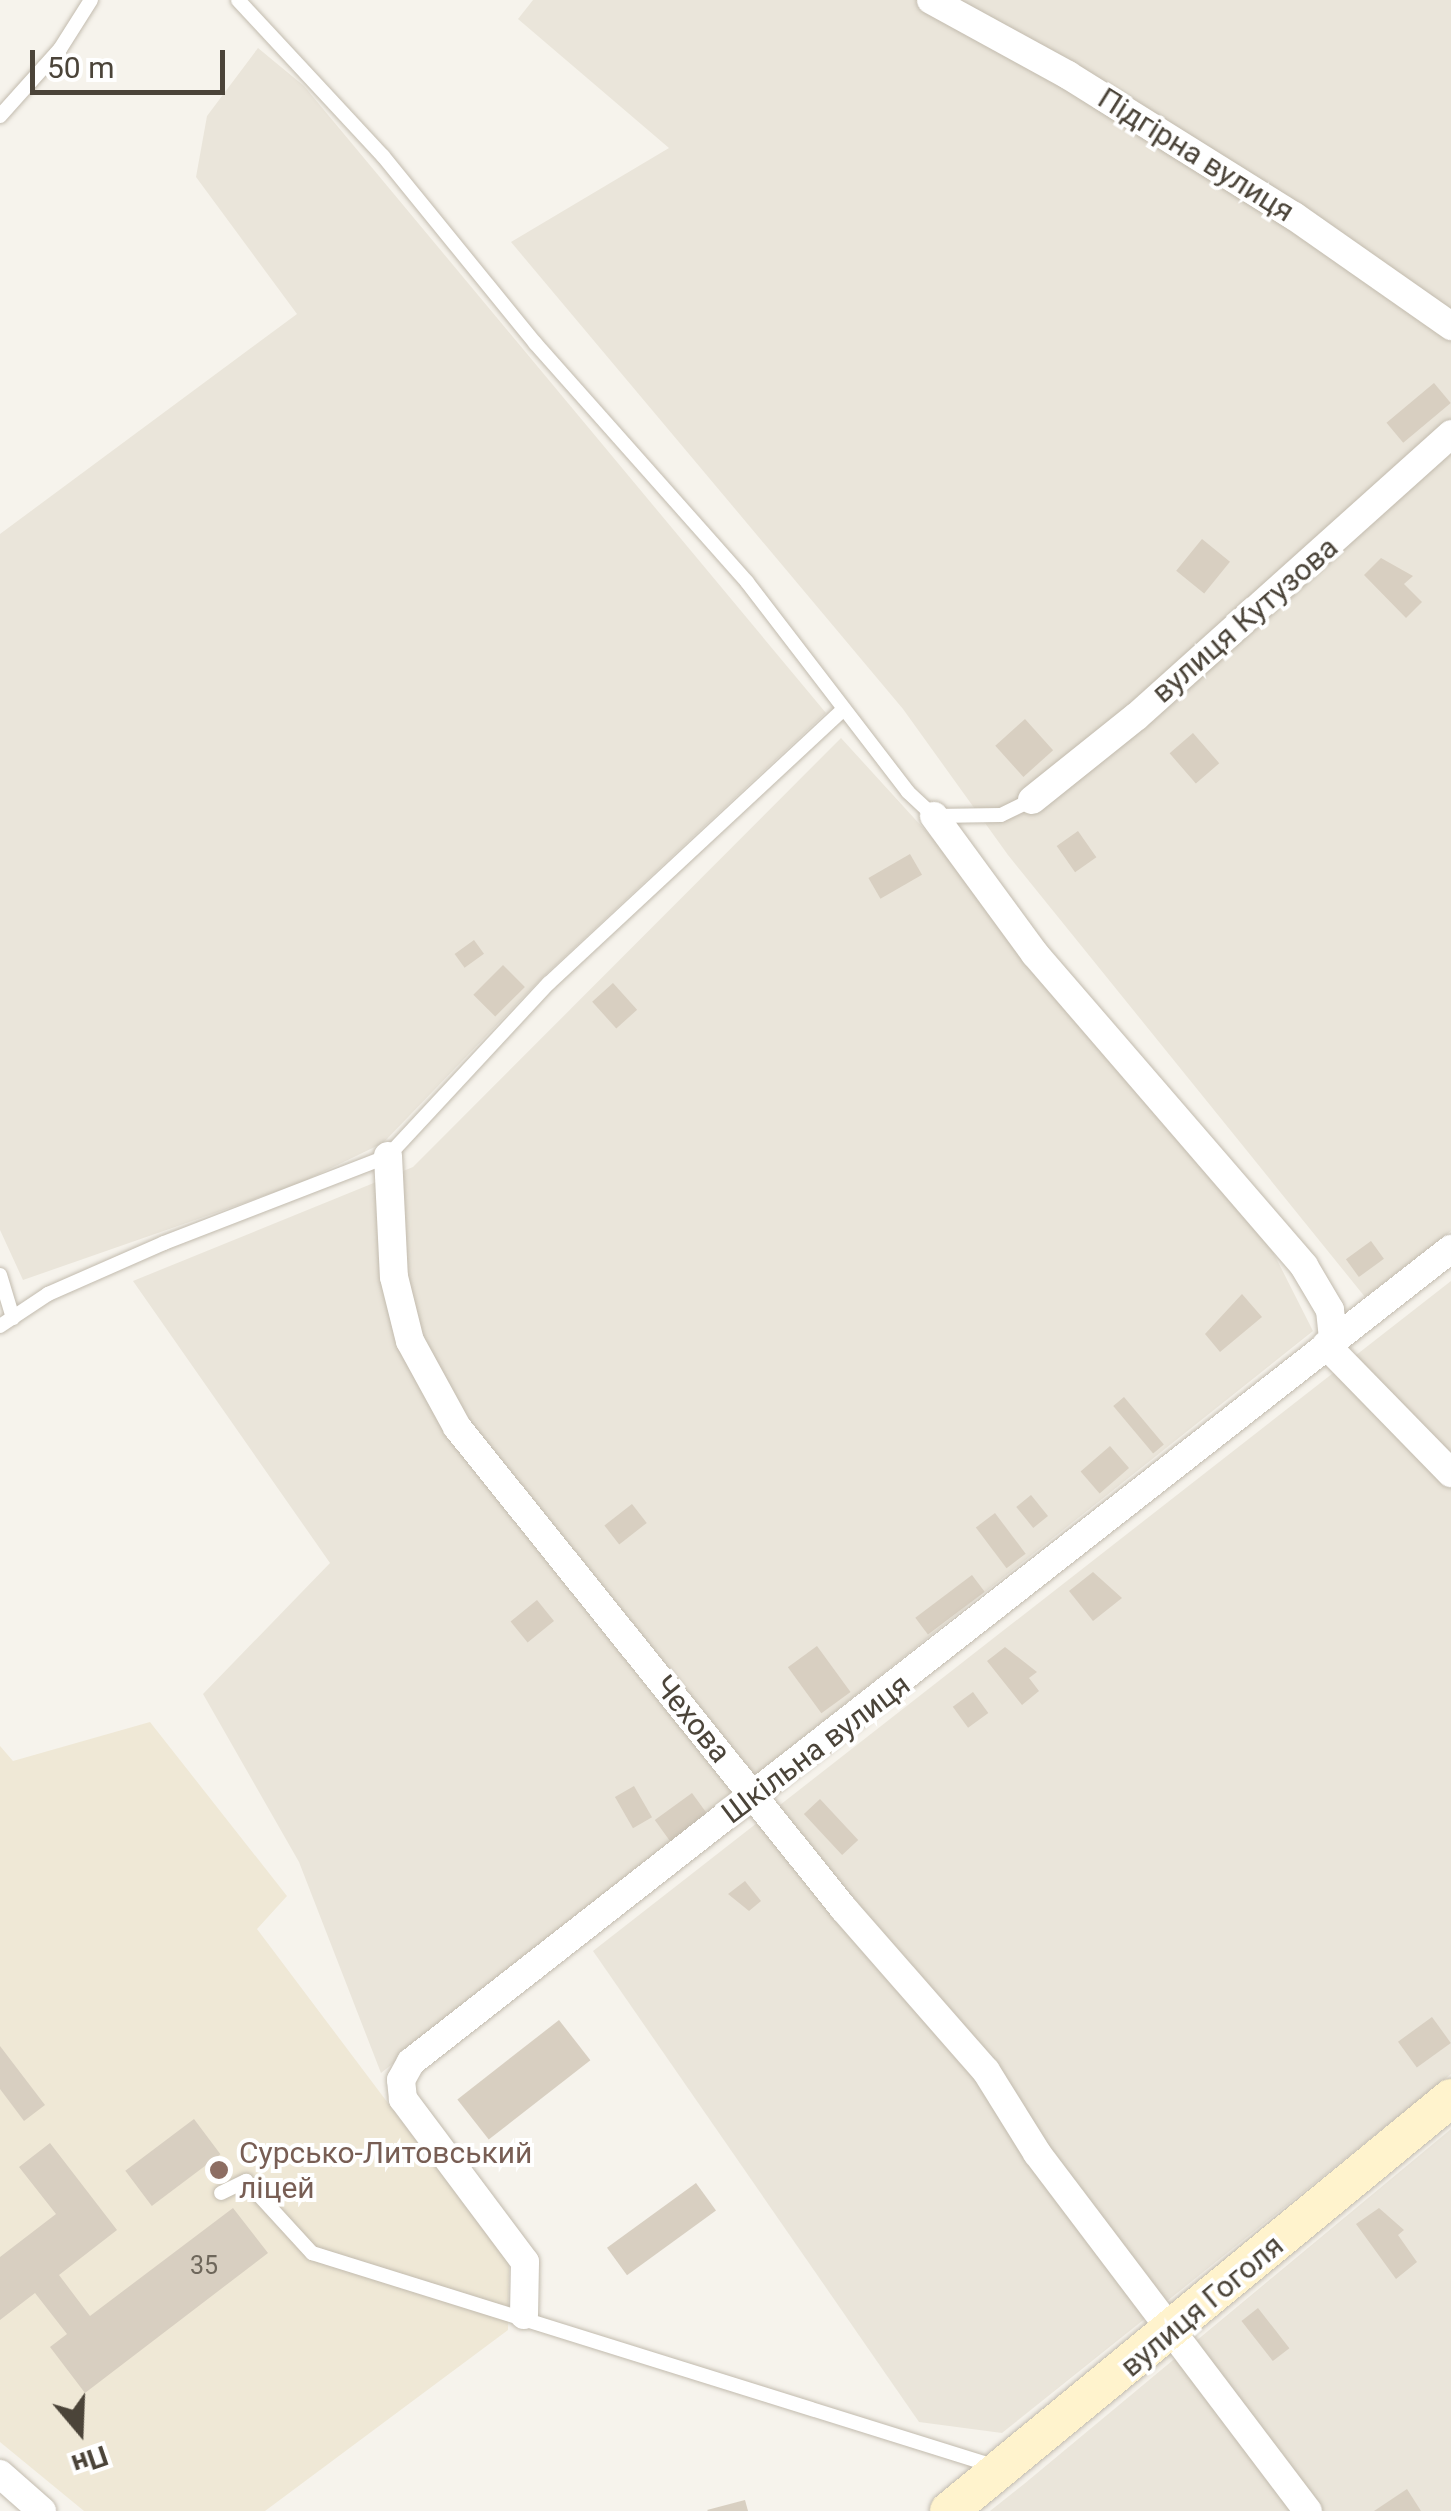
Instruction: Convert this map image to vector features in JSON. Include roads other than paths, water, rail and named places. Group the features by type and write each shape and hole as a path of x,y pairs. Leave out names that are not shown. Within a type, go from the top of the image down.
{"street":[{"name":"Підгірна вулиця","path":"932,0 1068,75 1294,216 1451,326"},
{"name":"вулиця Кутузова","path":"1032,800 1136,716 1451,434"},
{"path":"934,816 1035,954 1304,1266 1330,1310 1330,1343 1451,1473"},
{"name":"Чехова","path":"388,1156 394,1276 410,1341 456,1427 754,1796 986,2071 1037,2152 1308,2511"},
{"name":"Шкільна вулиця","path":"524,2315 525,2262 408,2108 400,2089 405,2070 1451,1249"},
{"name":"вулиця Гоголя","path":"950,2511 1174,2331 1451,2098"},
{"path":"0,2474 42,2511"}],"lane":[{"path":"0,116 60,49 91,0"},
{"path":"238,0 382,156 535,343 748,582 842,711 934,816 1001,816 1032,800"},
{"path":"0,1275 6,1322 48,1294 164,1242 388,1156 549,983 842,711"},
{"path":"220,2192 246,2182 312,2253 524,2315 1002,2469"}],"place":[{"name":"Сурсько-Литовський ліцей","path":"219,2170"}]}
